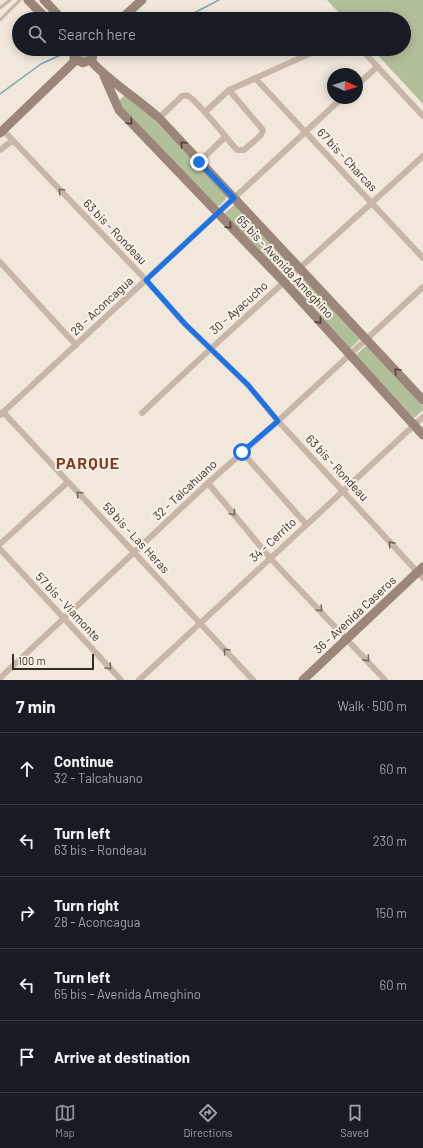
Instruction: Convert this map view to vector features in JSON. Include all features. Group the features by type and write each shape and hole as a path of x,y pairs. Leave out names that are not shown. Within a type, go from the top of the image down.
{"main road":[{"path":"28,0 40,12"},
{"path":"44,0 55,12"},
{"path":"129,12 142,0"},
{"path":"74,56 76,60 83,64 91,61 94,56"},
{"path":"1,132 76,60"},
{"name":"65 bis - Avenida Ameghino","path":"91,61 104,76 141,102 159,118 423,400"},
{"name":"65 bis - Avenida Ameghino","path":"104,76 117,107 216,213 284,282 423,435"},
{"path":"117,107 117,102 120,95 130,95"},
{"name":"36 - Avenida Caseros","path":"303,680 421,573"}],"street":[{"path":"204,112 229,90 304,56"},
{"path":"367,56 423,116"},
{"path":"363,80 377,67"},
{"name":"67 bis - Charcas","path":"255,78 423,258"},
{"path":"159,118 182,96 186,95 204,112 237,150 244,150 261,135 263,130 229,90"},
{"name":"28 - Aconcagua","path":"2,414 216,213 335,104"},
{"name":"63 bis - Rondeau","path":"1,132 12,140 146,280 209,349 248,385 278,421 421,573"},
{"path":"199,162 225,137"},
{"path":"0,150 12,140"},
{"name":"30 - Ayacucho","path":"142,413 209,349 301,268 423,156"},
{"path":"0,262 76,345"},
{"name":"32 - Talcahuano","path":"0,678 208,483 278,421 423,287"},
{"name":"59 bis - Las Heras","path":"2,414 135,552 253,680"},
{"name":"34 - Cerrito","path":"139,680 423,417"},
{"path":"242,452 306,524"},
{"path":"0,544 68,482"},
{"path":"208,483 270,558 385,680"},
{"name":"57 bis - Viamonte","path":"0,549 121,680"}],"lane":[{"path":"0,8 10,0"},
{"path":"0,20 20,0"}],"green space":[{"path":"327,0 423,0 423,104 378,56 411,56 411,12 338,12"},
{"path":"79,56 88,56 86,59"},
{"path":"124,96 137,102 226,195 226,199 219,206 216,206 120,105 119,101"},
{"path":"235,204 296,267 284,278 223,215"},
{"path":"302,276 360,339 350,349 291,286"},
{"path":"367,345 423,406 423,410 414,418 356,355"}],"waterway":[{"path":"196,12 219,0"},
{"path":"0,94 41,64 58,56"}],"district":[{"name":"PARQUE","path":"88,463"}],"route":[{"path":"199,162 234,198 216,213 146,280 209,349 248,385 278,421 242,452"}]}
